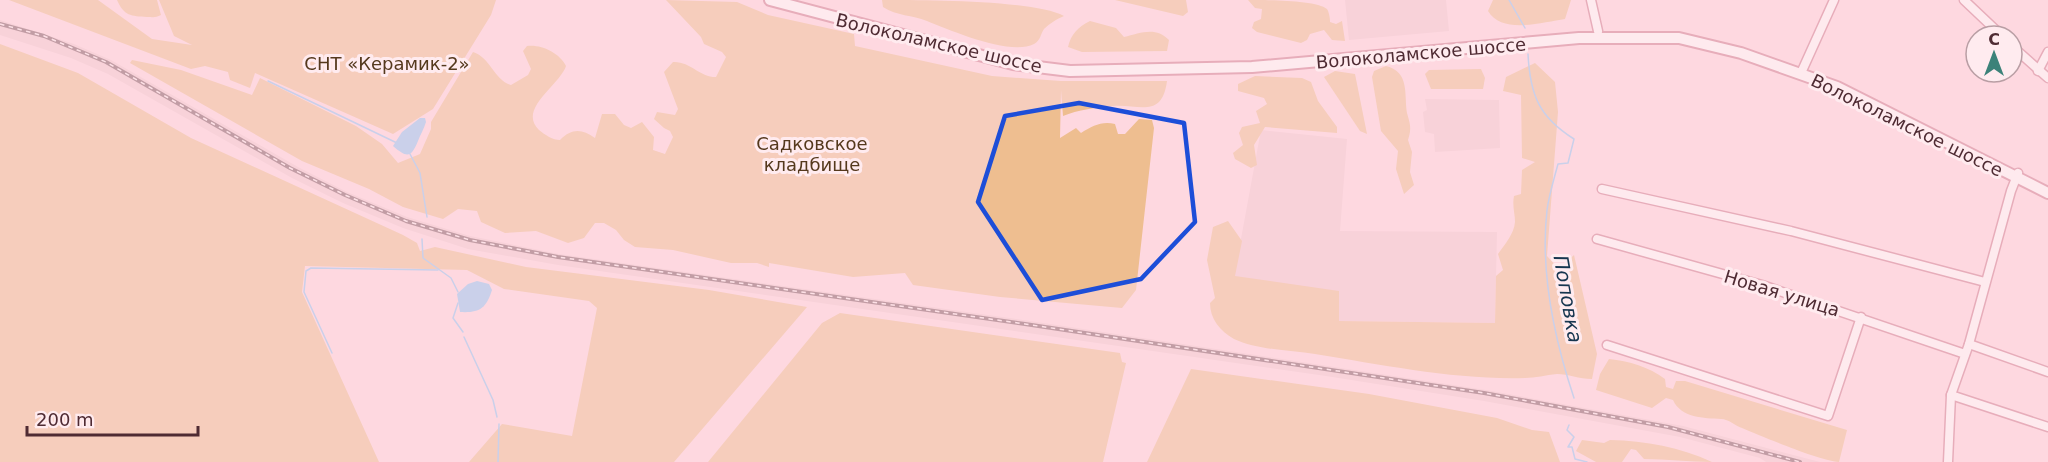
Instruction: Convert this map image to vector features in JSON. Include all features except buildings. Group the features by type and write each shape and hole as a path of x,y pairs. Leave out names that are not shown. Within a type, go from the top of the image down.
{"main road":[{"name":"Волоколамское шоссе","path":"770,0 975,55 1049,70 1275,66 1579,38 1649,37 1693,40 1802,69"},
{"name":"Волоколамское шоссе","path":"790,0 996,53 1060,64 1274,60 1598,31 1679,32 1743,47 1802,69 2048,193"},
{"name":"Волоколамское шоссе","path":"2017,176 2048,186"}],"street":[{"path":"1591,0 1598,31"},
{"path":"1802,69 1834,0"},
{"path":"1969,2 1990,24"},
{"path":"2038,71 2048,52"},
{"path":"2024,58 2048,78"},
{"path":"1948,462 1951,395 1969,344 2017,176"},
{"path":"1602,189 1791,231 1985,282"},
{"name":"Новая улица","path":"1597,239 1762,285 1965,354"},
{"path":"1607,345 1827,416 1861,317"},
{"path":"1969,344 2048,372"},
{"path":"1951,395 2048,427"}],"highlighted area":[{"path":"1079,103 1184,123 1195,222 1141,279 1042,300 978,202 1005,116"}],"shaded area":[{"path":"1345,0 1446,0 1449,31 1349,40"},
{"path":"0,20 74,44 111,60 298,167 347,192 407,217 470,236 559,254 1030,321 1486,390 1683,426 1820,462 1766,462 1760,458 1680,437 1484,401 558,265 468,249 403,228 343,203 292,178 108,74 71,58 0,35"},
{"path":"1425,99 1499,100 1500,148 1435,152 1434,134 1425,132 1423,112 1427,110"},
{"path":"1261,130 1347,139 1340,231 1497,232 1495,323 1338,321 1234,277"}],"green space":[{"name":"СНТ «Керамик-2»","path":"9,0 98,0 152,39 192,45 174,36 159,0 496,0 491,15 433,109 393,134 255,73 250,88 230,80 228,72 205,66 191,69"},
{"path":"117,0 157,0 161,15 141,17 132,15 122,9"},
{"name":"Садковское кладбище","path":"666,0 737,2 768,15 854,34 855,46 992,76 1061,81 1167,81 1160,101 1155,105 1101,107 1063,116 1061,90 1060,138 1076,128 1081,133 1093,126 1105,123 1115,124 1118,134 1125,134 1139,119 1152,120 1154,128 1136,290 1122,308 1000,297 913,285 905,273 853,277 769,263 769,267 757,263 731,263 673,250 635,247 624,240 616,230 604,223 595,223 584,238 568,243 536,231 505,233 481,222 477,211 458,209 443,219 403,207 369,189 302,161 130,63 132,60 181,70 252,95 260,78 356,126 382,144 398,163 420,154 431,129 431,122 473,52 484,59 500,79 511,85 528,75 531,69 523,51 527,46 538,46 555,53 566,66 536,106 533,114 534,122 539,130 557,140 577,131 595,138 602,114 615,114 624,125 631,128 642,122 654,137 653,150 665,154 673,137 670,131 654,119 657,112 675,115 678,109 664,72 673,62 679,62 704,75 716,77 726,57 722,52 704,44 701,37"},
{"path":"882,0 1004,4 1049,11 1064,16 1044,29 1034,44 1011,47 981,41 921,19 894,12 883,7"},
{"path":"1115,0 1186,0 1188,12 1183,16"},
{"path":"1248,0 1290,1 1321,6 1328,10 1330,22 1336,24 1342,21 1345,41 1332,40 1324,30 1310,34 1307,40 1301,43 1257,32 1252,28 1254,22 1261,19 1262,9 1255,8"},
{"path":"1493,0 1571,0 1565,19 1513,25 1494,18 1488,11"},
{"path":"1090,21 1116,28 1124,37 1142,32 1159,33 1169,40 1167,51 1082,52 1068,47 1076,31"},
{"path":"0,44 78,73 191,138 403,235 417,243 420,251 435,247 526,267 709,290 807,307 674,462 469,462 502,424 572,436 597,308 589,301 504,289 467,270 305,266 302,292 379,462 0,462"},
{"path":"1535,63 1555,82 1558,112 1547,256 1559,269 1574,255 1597,354 1592,379 1557,374 1529,378 1472,377 1420,371 1243,343 1220,328 1210,309 1210,303 1215,298 1207,260 1213,227 1228,221 1242,241 1235,276 1339,291 1339,321 1495,323 1496,276 1503,270 1498,254 1513,231 1515,222 1513,200 1514,196 1521,194 1522,170 1535,162 1522,158 1521,95 1503,91 1506,77"},
{"path":"1386,66 1394,69 1402,78 1410,126 1408,140 1412,152 1410,172 1414,185 1404,194 1396,169 1398,151 1381,131 1372,77 1374,71"},
{"path":"1481,69 1485,78 1483,89 1431,89 1425,74 1429,70"},
{"path":"1335,71 1355,74 1367,134 1360,131 1324,77"},
{"path":"1255,76 1302,78 1311,82 1318,101 1337,127 1337,133 1265,127 1254,145 1257,165 1251,168 1235,159 1233,153 1243,145 1239,133 1242,127 1260,123 1256,111 1267,104 1264,98 1238,91 1238,84"},
{"path":"840,313 1120,353 1122,362 1126,363 1103,462 708,462 822,323"},
{"path":"1609,359 1646,368 1665,379 1666,387 1673,389 1676,381 1685,381 1847,430 1839,462 1790,448 1724,419 1687,414 1673,400 1666,398 1652,408 1596,390 1600,374"},
{"path":"1191,369 1369,394 1497,418 1532,430 1549,432 1560,462 1147,462"},
{"path":"1582,440 1604,443 1610,440 1650,443 1688,452 1712,462 1644,459 1636,450 1631,449 1622,462 1596,462 1576,451"}],"water":[{"path":"420,118 425,118 426,122 415,147 411,153 402,153 393,146 402,132"},
{"path":"477,281 489,284 492,290 487,302 472,312 460,312 457,294 468,284"}],"waterway":[{"name":"Поповка","path":"1509,0 1525,28"},
{"name":"Поповка","path":"1528,54 1531,81 1539,104 1552,122 1574,139 1568,163 1558,164 1548,204 1545,233 1550,305 1560,352 1574,398"},
{"path":"268,81 397,143"},
{"path":"410,154 420,173 427,217"},
{"path":"422,239 423,258 451,278 458,292"},
{"path":"332,353 304,292 306,271 311,268 438,270"},
{"path":"458,303 453,318 463,332"},
{"path":"464,337 493,400 497,417"},
{"path":"498,462 499,424"},
{"name":"Поповка","path":"1569,425 1567,430 1574,437 1568,447 1572,447 1575,459 1587,462"}],"railway":[{"path":"0,24 44,36 106,62 290,168 345,195 406,221 470,240 558,257 1484,393 1668,427 1800,462"}]}
